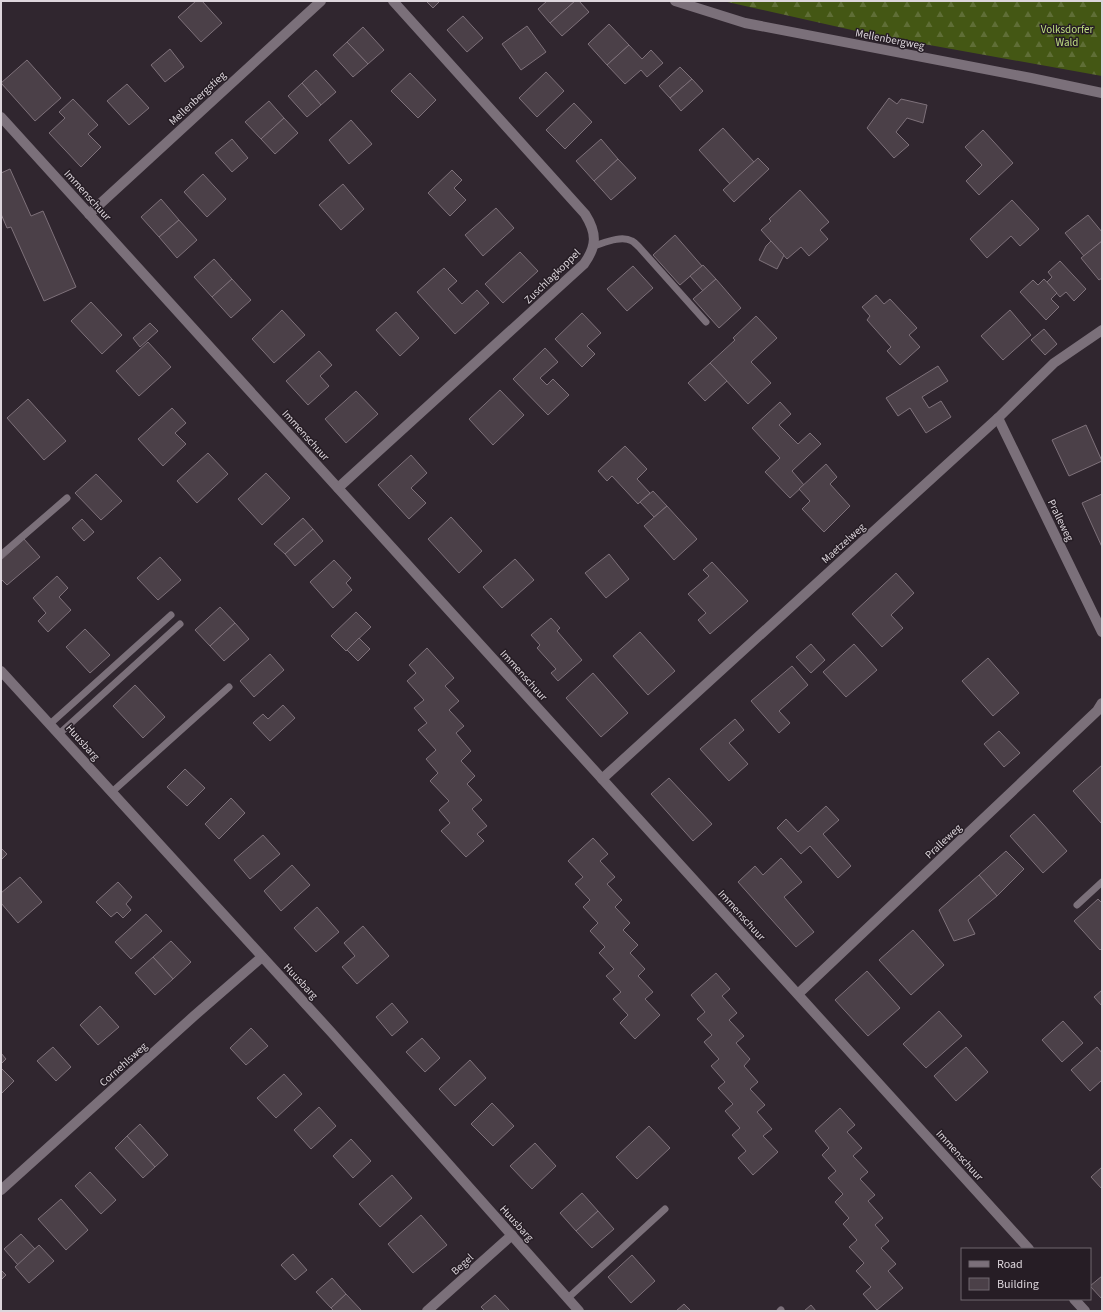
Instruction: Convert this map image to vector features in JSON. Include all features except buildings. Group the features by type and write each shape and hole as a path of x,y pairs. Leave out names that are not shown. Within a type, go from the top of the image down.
{"street":[{"name":"Mellenbergstieg","path":"89,214 321,1"},
{"name":"Zuschlagkoppel","path":"338,488 584,264 590,256 594,246 592,224 585,214 393,1"},
{"name":"Mellenbergweg","path":"675,1 745,22 1102,93"},
{"name":"Immenschuur","path":"1,117 1028,1248"},
{"name":"Maetzelweg","path":"602,778 998,418 1054,363 1102,330"},
{"name":"Pralleweg","path":"998,418 1102,632"},
{"name":"Huusbarg","path":"1,671 337,1039 579,1311"},
{"name":"Pralleweg","path":"798,994 1097,711 1102,703"},
{"name":"Cornehlsweg","path":"1,1190 194,1016 262,957"},
{"name":"Begel","path":"427,1311 512,1235"},
{"path":"1075,1300 1085,1311"}],"lane":[{"path":"594,246 616,240 631,240 706,322"},
{"path":"1,555 67,498"},
{"path":"50,724 171,615"},
{"path":"59,734 180,624"},
{"path":"112,792 229,687"},
{"path":"1077,905 1102,882"},
{"path":"568,1298 665,1209"}],"green space":[{"name":"Volksdorfer Wald","path":"723,1 1102,1 1102,76 874,35"}]}
